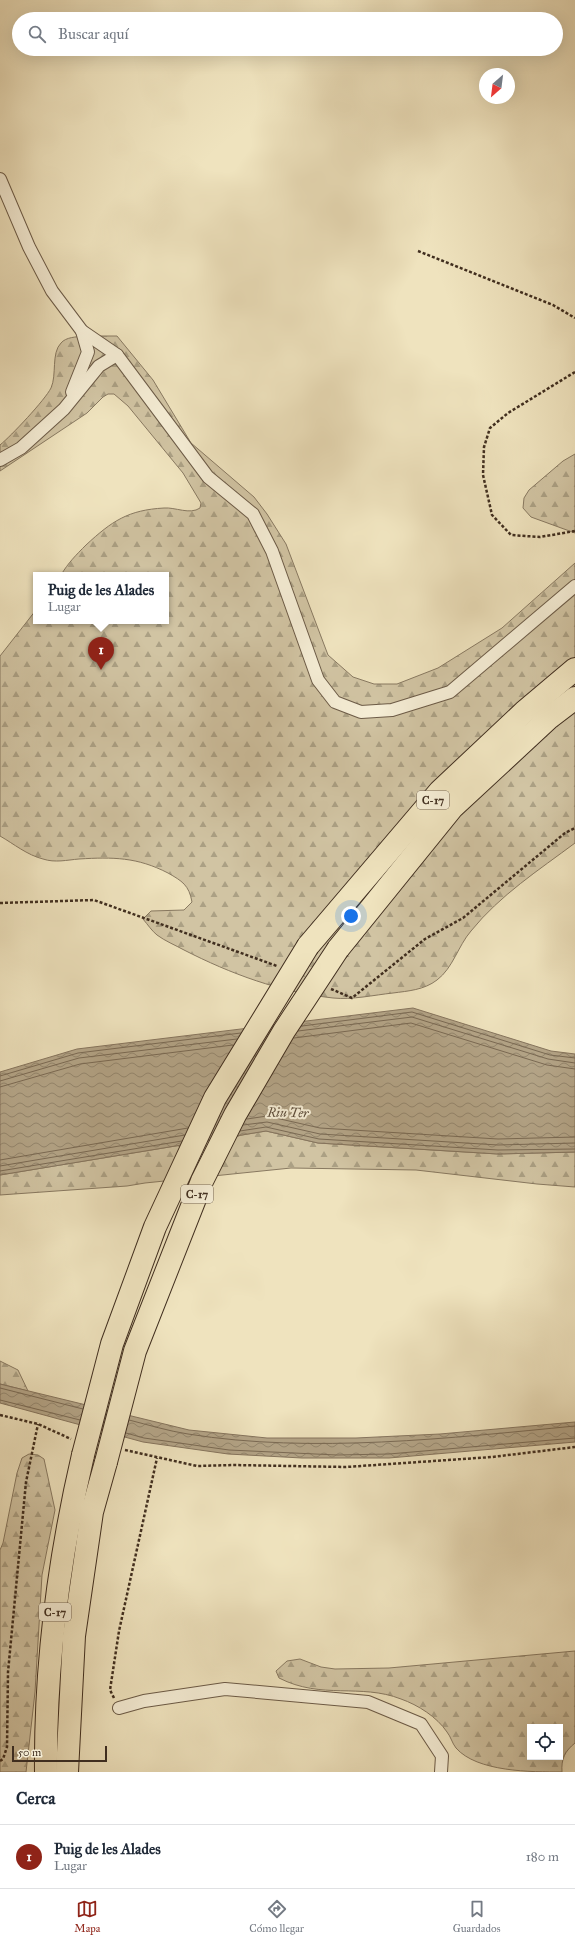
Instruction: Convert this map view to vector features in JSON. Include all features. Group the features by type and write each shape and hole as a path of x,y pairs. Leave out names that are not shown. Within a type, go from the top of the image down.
{"highway":[{"name":"C-17","path":"46,1772 46,1738 54,1623 79,1447 112,1344 156,1227 215,1098 308,946 440,791 524,712 575,669"},
{"name":"C-17","path":"67,1772 74,1636 92,1512 112,1455 135,1351 202,1181 235,1115 280,1037 338,949 452,808 544,724 575,698"}],"street":[{"path":"0,179 29,247 52,291 82,331 117,355 208,477 253,514 272,551 318,680 335,702 361,712 392,710 450,692 575,586"},
{"path":"64,408 88,352 82,331"},
{"path":"0,460 21,448 64,408 99,366 117,355"},
{"path":"119,1708 144,1701 225,1689 368,1702 421,1724 442,1756 441,1772"}],"path":[{"path":"418,251 553,305 575,318"},
{"path":"575,372 508,413 490,428 484,447 483,475 492,515 511,535 540,537 575,531"},
{"path":"0,1415 38,1424 79,1447"},
{"path":"0,1761 3,1759 7,1747 8,1672 26,1482 38,1424"},
{"path":"112,1455 157,1458 197,1466 234,1465 346,1467 492,1457 575,1447"},
{"path":"119,1708 110,1690 119,1631 157,1458"}],"green space":[{"path":"84,336 117,336 153,380 191,443 254,497 286,544 328,655 353,677 374,684 397,684 438,668 502,628 575,563 575,843 507,894 494,906 466,937 443,975 427,986 410,991 363,997 333,998 275,987 256,981 220,967 184,950 160,937 150,928 143,919 151,911 184,910 192,902 187,887 168,873 146,864 125,859 103,858 52,861 26,852 0,836 0,656 33,614 33,624 169,624 169,572 63,572 69,563 86,545 104,529 121,518 140,511 151,509 168,508 192,511 200,508 201,503 183,473 128,406 114,394 108,394 103,397 87,413 0,471 0,445 48,394 53,383 55,358 58,347 63,341"},
{"path":"575,454 575,533 531,517 523,508 524,498 529,490 563,461"},
{"path":"266,1131 318,1143 498,1154 575,1152 575,1187 416,1170 291,1168 127,1186 0,1195 0,1175"},
{"path":"0,1361 18,1370 28,1391 0,1384"},
{"path":"29,1454 38,1455 44,1459 55,1510 42,1575 35,1692 26,1772 0,1772 0,1550 3,1543 17,1473 22,1458"},
{"path":"575,1651 575,1743 569,1749 563,1760 563,1724 527,1724 527,1760 563,1760 562,1772 520,1771 491,1766 477,1762 465,1756 456,1748 447,1732 438,1721 420,1708 401,1699 386,1694 371,1692 326,1690 295,1685 279,1678 276,1671 287,1661 300,1659 321,1667 335,1669 389,1668"}],"water":[{"name":"Riu Ter","path":"413,1008 551,1051 575,1054 575,1152 498,1154 318,1143 266,1131 0,1175 0,1072 77,1049"},
{"path":"0,1384 189,1430 267,1438 356,1438 440,1434 575,1422 575,1442 389,1458 302,1458 228,1454 143,1442 0,1403"}],"place":[{"name":"Puig de les Alades","path":"101,670"}]}
